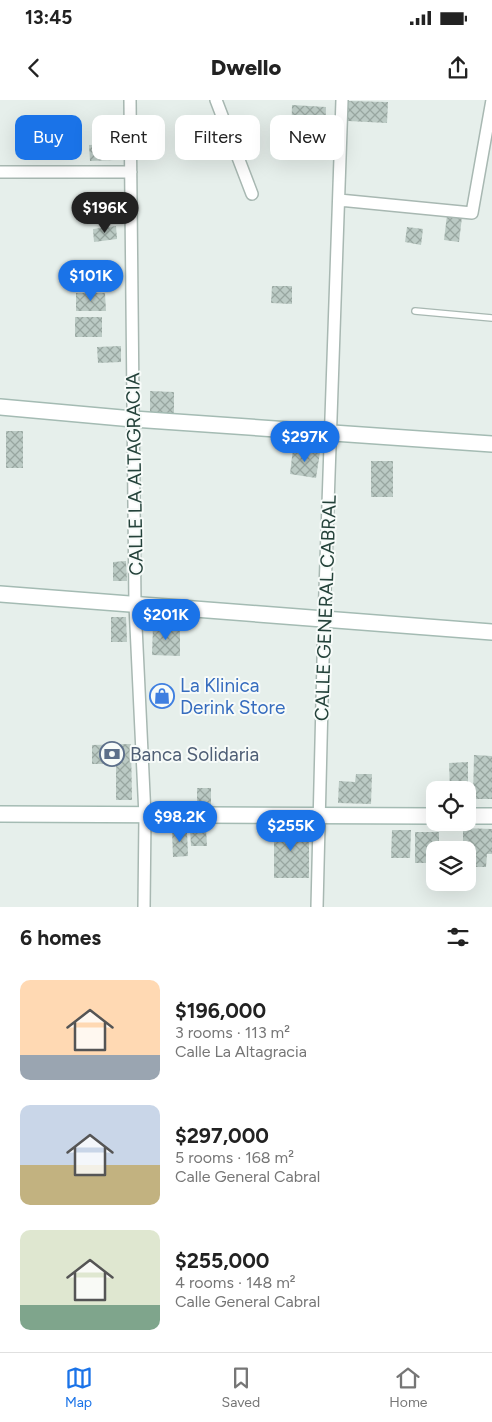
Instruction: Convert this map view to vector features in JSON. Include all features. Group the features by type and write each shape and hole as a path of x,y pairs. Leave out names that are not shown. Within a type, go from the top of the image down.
{"street":[{"name":"CALLE LA ALTAGRACIA","path":"130,100 135,605 145,816 144,907"},
{"path":"216,100 252,194"},
{"name":"CALLE GENERAL CABRAL","path":"317,907 324,620 342,100"},
{"path":"339,200 472,213 492,100"},
{"path":"0,172 131,172"},
{"path":"0,407 133,419 492,444"},
{"path":"0,594 492,632"},
{"path":"0,814 426,816"},
{"path":"476,816 492,816"}],"lane":[{"path":"415,311 492,318"}],"building":[{"path":"348,101 388,102 387,123 348,121"},
{"path":"292,105 326,107 326,115 292,115"},
{"path":"89,145 92,145 92,160 114,160 90,161"},
{"path":"447,215 462,217 459,242 444,240"},
{"path":"116,226 117,239 94,242 93,229"},
{"path":"407,227 423,229 421,245 405,242"},
{"path":"272,286 292,286 292,304 271,303"},
{"path":"76,293 105,293 106,311 76,311"},
{"path":"75,317 102,317 102,337 75,337"},
{"path":"121,346 121,362 98,363 97,347"},
{"path":"150,391 174,392 174,413 150,413"},
{"path":"6,431 23,431 23,468 6,468"},
{"path":"293,448 320,452 316,478 290,474"},
{"path":"371,461 393,461 393,497 371,497"},
{"path":"126,561 127,581 113,581 113,562"},
{"path":"111,617 126,617 127,642 111,642"},
{"path":"153,625 180,626 180,656 152,655"},
{"name":"La Klinica Derink Store","path":"153,687 172,688 171,704 152,703"},
{"path":"131,744 132,800 116,800 116,764 92,764 92,745"},
{"path":"474,755 492,756 492,799 476,799 476,781 473,781"},
{"path":"468,762 468,781 450,781 449,763"},
{"path":"356,774 372,774 371,804 338,803 339,781 355,782"},
{"path":"197,788 211,788 211,807 197,807"},
{"path":"274,825 309,825 309,878 274,878"},
{"path":"206,828 207,846 191,846 190,829"},
{"path":"476,828 492,829 492,854 487,854 486,867 476,867 476,841 463,841 463,831 476,831"},
{"path":"172,830 187,830 188,856 173,857"},
{"path":"392,830 411,830 410,858 391,858"},
{"path":"415,832 439,832 439,841 426,841 426,863 415,863"}],"place":[{"name":"La Klinica Derink Store","path":"162,696"},
{"name":"Banca Solidaria","path":"112,754"}]}
